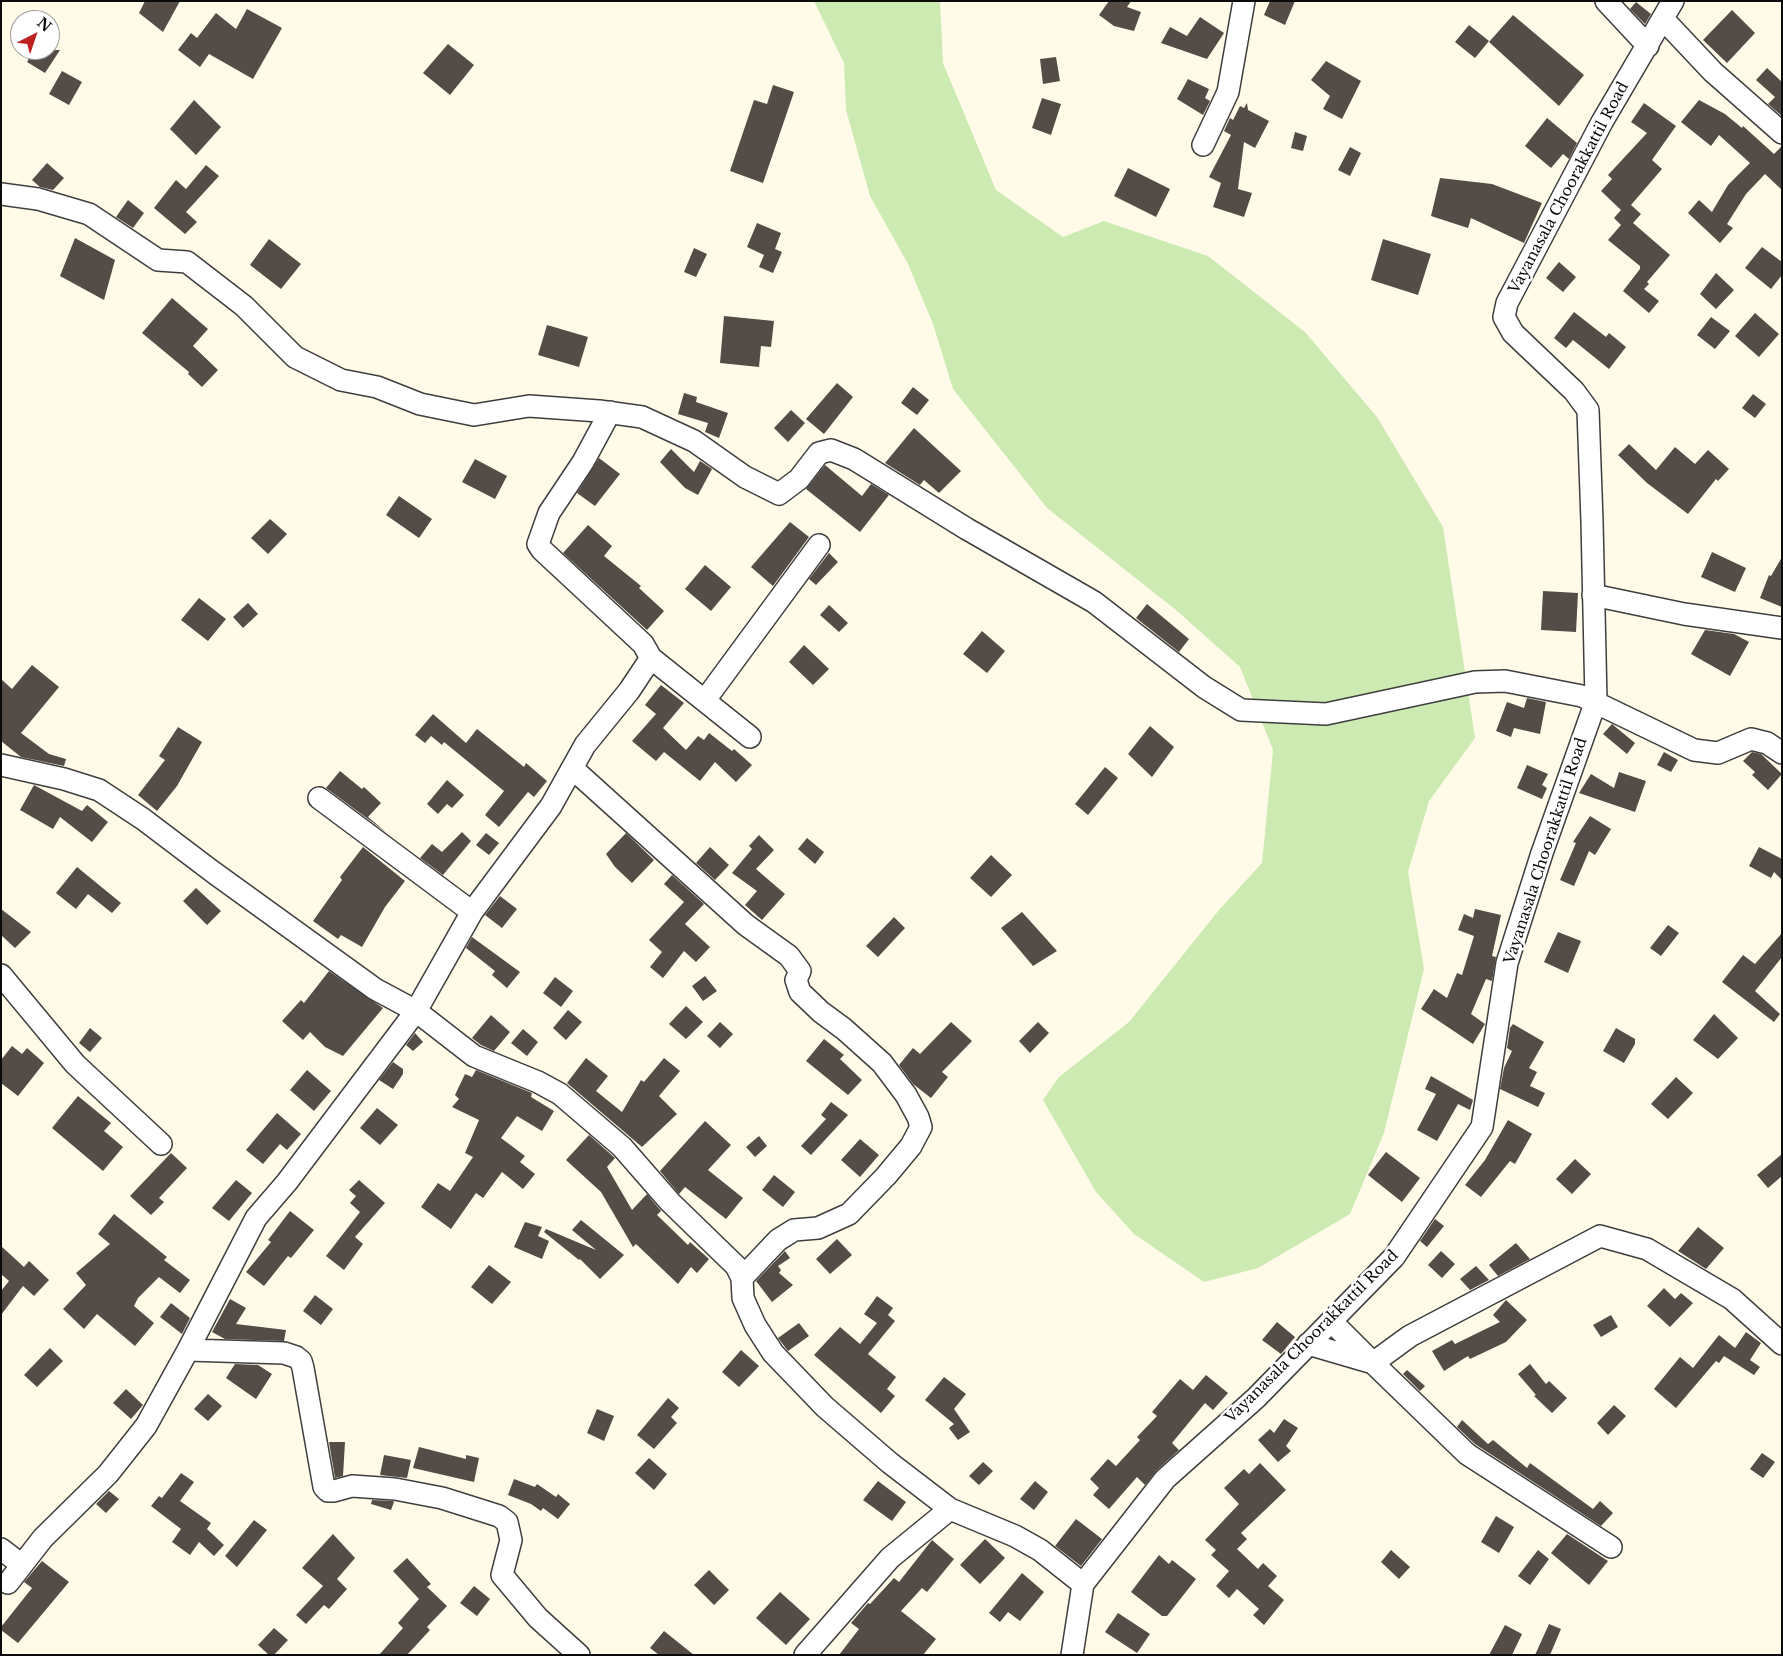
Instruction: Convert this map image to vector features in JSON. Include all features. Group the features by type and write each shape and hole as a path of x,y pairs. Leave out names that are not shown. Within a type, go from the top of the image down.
{"street":[{"path":"1203,145 1228,92 1244,1"},
{"path":"1606,1 1648,46"},
{"path":"1668,10 1713,72 1782,133"},
{"name":"Vayanasala Choorakkattil Road","path":"1072,1655 1083,1584 1165,1479 1256,1398 1394,1257 1482,1126 1507,963 1542,853 1596,701 1588,410 1574,391 1513,333 1504,317 1507,303 1598,130 1668,10"},
{"path":"1,194 38,199 89,214 158,260 187,262 244,306 295,357 342,380 378,387 420,404 474,415 529,406 610,412 642,417 694,441 745,477 779,494 799,478 818,454 831,450 854,459 967,530 1094,602 1204,687 1241,710 1326,714 1475,682 1505,681 1582,696 1596,701 1694,750 1718,753 1751,739 1767,743 1782,753"},
{"path":"610,412 584,462 548,513 538,544 549,557 643,644 651,658 750,737"},
{"path":"705,700 820,545"},
{"path":"1594,594 1684,614 1782,628"},
{"path":"8,1583 43,1538 108,1474 146,1426 188,1350 256,1218 287,1182 416,1011 472,912 551,806 586,745 630,691 651,658"},
{"path":"1,765 64,778 99,790 144,819 375,989 416,1011 474,1056 538,1082 560,1094 622,1147 670,1202 736,1266 742,1278 743,1298 755,1326 773,1353 825,1407 890,1463 950,1509 1015,1536 1040,1550 1083,1584"},
{"path":"572,768 746,925 789,956 800,971 796,980 800,992 882,1063 906,1095 918,1117 921,1127 911,1146 886,1176 848,1214 818,1228 794,1230 778,1240 742,1278"},
{"path":"319,798 472,912"},
{"path":"1,975 75,1064 161,1144"},
{"path":"1373,1363 1410,1336 1600,1236 1646,1249 1732,1299 1782,1344"},
{"path":"1331,1321 1466,1454 1611,1547"},
{"path":"1308,1344 1373,1363"},
{"path":"188,1350 284,1353 296,1356 301,1361 303,1368 324,1487 328,1491 352,1486 394,1490 442,1498 499,1516 507,1522 511,1540 502,1574 538,1618 579,1655"},
{"path":"805,1655 890,1558 950,1509"},
{"path":"1,1549 22,1565"}],"green space":[{"path":"814,1 940,1 943,63 996,190 1063,237 1104,221 1208,256 1305,332 1377,417 1443,527 1475,738 1429,801 1408,872 1424,969 1384,1133 1350,1214 1258,1268 1204,1282 1134,1234 1096,1192 1043,1100 1059,1077 1129,1022 1219,910 1262,863 1273,750 1240,667 1176,610 1047,508 953,389 933,324 908,264 870,196 846,110 844,63"}],"building":[{"path":"145,1 180,1 163,32 139,13"},
{"path":"1109,1 1131,1 1127,7 1141,12 1134,31 1114,26 1099,15"},
{"path":"1270,1 1295,1 1285,25 1264,15"},
{"path":"1636,2 1651,14 1645,24 1630,9"},
{"path":"247,9 282,28 253,79 209,54 200,67 178,50 191,33 197,38 216,13 236,29"},
{"path":"1732,10 1755,33 1727,63 1703,40"},
{"path":"1513,15 1584,75 1559,106 1489,42"},
{"path":"1200,17 1224,33 1207,59 1161,43 1170,27 1187,36"},
{"path":"1469,25 1489,41 1475,58 1455,42"},
{"path":"448,44 474,65 450,95 423,73"},
{"path":"1056,57 1060,81 1043,84 1040,59"},
{"path":"28,60 53,60 45,73 27,62"},
{"path":"1326,61 1361,81 1342,119 1323,109 1330,96 1311,80"},
{"path":"1767,68 1782,82 1782,116 1768,104 1775,97 1756,80"},
{"path":"62,71 82,82 69,105 49,94"},
{"path":"1188,79 1209,89 1205,98 1210,101 1203,115 1177,99"},
{"path":"773,85 794,92 763,183 730,171 754,100 767,104"},
{"path":"1042,98 1061,104 1051,135 1032,128"},
{"path":"194,100 221,127 196,155 170,129"},
{"path":"1699,100 1725,114 1742,128 1743,126 1774,154 1782,146 1782,190 1765,174 1746,194 1727,224 1733,228 1720,243 1688,213 1699,200 1712,212 1728,185 1750,163 1719,135 1711,146 1681,122"},
{"path":"1247,103 1248,110 1269,121 1255,148 1244,142 1238,189 1252,193 1244,217 1213,207 1221,183 1209,177 1231,135 1224,131 1230,118 1233,120 1240,106 1244,108"},
{"path":"1644,103 1676,126 1652,160 1662,169 1631,205 1641,214 1633,223 1670,255 1647,282 1649,284 1644,289 1659,301 1649,313 1623,291 1640,269 1640,266 1608,240 1621,225 1614,218 1621,210 1601,191 1612,179 1608,175 1647,133 1631,122"},
{"path":"1547,118 1577,143 1569,159 1563,154 1551,168 1525,146"},
{"path":"1295,132 1307,136 1303,151 1291,148"},
{"path":"1350,147 1361,153 1350,176 1338,170"},
{"path":"47,163 64,178 53,190 40,187 32,180"},
{"path":"206,165 219,176 186,212 197,222 185,234 154,208 176,180 186,189"},
{"path":"1128,168 1170,189 1156,217 1114,196"},
{"path":"1440,178 1492,184 1542,203 1524,243 1471,218 1468,228 1431,216"},
{"path":"128,200 144,213 133,228 116,217"},
{"path":"757,223 781,233 775,249 782,252 773,273 759,267 764,255 747,247"},
{"path":"75,238 115,260 104,300 60,276"},
{"path":"269,239 301,264 281,289 250,265"},
{"path":"1383,239 1431,254 1418,295 1371,280"},
{"path":"1762,247 1782,262 1782,275 1771,289 1745,268"},
{"path":"694,248 707,254 696,277 684,272"},
{"path":"1559,262 1576,277 1563,292 1546,278"},
{"path":"1716,273 1734,290 1716,309 1700,294"},
{"path":"172,298 208,329 193,346 218,370 202,387 188,374 189,372 142,333"},
{"path":"1574,312 1606,337 1609,333 1626,347 1609,369 1573,340 1566,348 1554,338"},
{"path":"1755,313 1779,334 1759,357 1735,336"},
{"path":"724,316 774,321 771,347 761,346 759,367 720,363"},
{"path":"1711,317 1730,331 1715,349 1697,335"},
{"path":"547,325 588,337 579,367 538,355"},
{"path":"837,383 853,397 824,434 806,419"},
{"path":"913,387 929,400 917,415 901,403"},
{"path":"684,393 697,397 696,402 728,413 719,438 705,432 708,423 678,414"},
{"path":"1753,394 1766,404 1755,418 1742,408"},
{"path":"791,410 805,423 788,442 774,428"},
{"path":"914,428 961,471 939,493 924,480 920,485 885,463"},
{"path":"1629,444 1656,470 1675,447 1695,464 1708,450 1729,469 1718,481 1716,479 1688,514 1647,483 1618,455"},
{"path":"671,449 694,472 700,461 712,469 698,495 685,488 660,462"},
{"path":"599,458 620,474 595,506 577,493"},
{"path":"475,459 507,476 495,499 462,482"},
{"path":"825,465 862,496 871,484 889,495 860,532 806,489"},
{"path":"399,496 432,519 419,538 386,515"},
{"path":"270,519 287,534 268,554 251,538"},
{"path":"790,522 809,537 773,586 751,567"},
{"path":"588,525 612,546 604,556 641,586 639,588 664,611 647,630 563,553"},
{"path":"1712,552 1746,568 1735,592 1701,577"},
{"path":"829,553 838,562 816,585 809,579"},
{"path":"1782,557 1782,607 1760,598 1769,575 1771,576"},
{"path":"705,565 731,587 711,611 685,589"},
{"path":"1543,591 1578,593 1576,632 1541,630"},
{"path":"199,598 226,619 208,641 181,620"},
{"path":"248,603 258,614 243,628 233,617"},
{"path":"1147,604 1189,639 1179,652 1136,618"},
{"path":"829,605 848,623 839,632 820,615"},
{"path":"1705,630 1734,634 1749,642 1730,676 1691,654"},
{"path":"982,631 1005,651 987,673 963,654"},
{"path":"804,645 829,669 813,685 789,662"},
{"path":"32,665 59,687 21,733 49,754 66,759 64,766 21,757 1,741 1,679 12,689"},
{"path":"661,685 684,703 663,728 686,750 698,736 704,740 709,733 732,751 734,749 752,765 736,782 715,762 700,781 664,752 656,761 632,741 656,714 645,705"},
{"path":"1527,698 1546,702 1540,734 1514,728 1511,737 1496,731 1507,702 1524,708"},
{"path":"433,714 466,743 477,729 524,767 526,763 547,781 534,797 528,792 499,827 485,815 504,791 444,742 442,745 431,736 425,743 415,735"},
{"path":"1612,724 1635,743 1627,754 1603,734"},
{"path":"1150,726 1174,747 1152,777 1128,754"},
{"path":"178,727 202,742 177,786 157,811 138,795 165,760 159,756"},
{"path":"1664,752 1678,760 1671,772 1657,765"},
{"path":"1752,752 1761,754 1782,774 1768,790 1752,775 1755,772 1743,761"},
{"path":"1527,765 1548,774 1542,785 1547,788 1542,799 1517,788"},
{"path":"1105,767 1118,778 1088,815 1075,804"},
{"path":"340,771 362,789 364,787 381,803 368,817 387,833 326,788"},
{"path":"1619,772 1646,781 1635,812 1579,793 1591,774 1614,788"},
{"path":"447,780 464,795 452,808 447,804 438,814 427,804"},
{"path":"34,785 82,811 87,805 108,822 92,842 60,817 53,829 20,810"},
{"path":"1590,816 1611,829 1595,855 1589,851 1574,886 1560,880 1576,843 1573,842"},
{"path":"462,832 471,841 443,875 420,858 432,844 442,852"},
{"path":"486,833 499,843 489,855 476,845"},
{"path":"626,833 654,860 632,883 615,867 606,854"},
{"path":"759,835 774,850 756,869 785,894 762,920 745,905 757,891 732,873 752,849 749,846"},
{"path":"807,838 824,852 815,864 798,849"},
{"path":"363,847 405,881 385,907 362,947 341,935 338,939 313,921 342,880 340,877"},
{"path":"710,847 729,865 715,880 696,863"},
{"path":"1759,847 1782,859 1782,880 1774,872 1771,878 1749,866"},
{"path":"991,855 1012,875 991,897 970,878"},
{"path":"77,867 121,903 112,913 88,894 76,909 56,893"},
{"path":"672,875 704,904 685,924 710,947 696,962 684,951 663,978 650,967 662,952 649,940 684,902 664,884"},
{"path":"196,888 221,911 207,925 183,901"},
{"path":"500,896 517,909 502,928 485,915"},
{"path":"1,909 31,932 15,948 1,935"},
{"path":"1475,909 1501,915 1492,956 1496,957 1492,981 1486,979 1471,1014 1485,1024 1473,1044 1421,1009 1434,989 1447,998 1457,973 1462,975 1474,936 1458,930 1464,914 1473,918"},
{"path":"1022,912 1057,951 1033,966 1001,928"},
{"path":"894,917 905,928 878,957 866,946"},
{"path":"1668,925 1679,933 1661,956 1650,948"},
{"path":"1558,932 1581,941 1568,973 1544,962"},
{"path":"1782,933 1782,957 1755,991 1780,1014 1774,1022 1722,982 1743,955 1755,964"},
{"path":"472,937 520,972 507,988 492,975 495,971 466,948"},
{"path":"329,971 383,1008 343,1056 325,1047 310,1032 303,1040 282,1021 301,1000 304,1003"},
{"path":"705,976 717,991 703,1001 692,986"},
{"path":"555,977 573,991 561,1007 543,993"},
{"path":"686,1006 703,1022 686,1039 669,1024"},
{"path":"568,1010 582,1022 566,1040 553,1028"},
{"path":"1714,1014 1738,1038 1718,1059 1693,1040"},
{"path":"491,1015 510,1032 494,1051 472,1038"},
{"path":"720,1022 733,1034 720,1048 707,1036"},
{"path":"951,1022 972,1041 942,1072 948,1077 931,1098 913,1084 899,1065 913,1048 920,1054"},
{"path":"1038,1022 1049,1033 1030,1053 1019,1041"},
{"path":"1513,1024 1544,1042 1529,1068 1537,1072 1530,1086 1545,1093 1538,1107 1500,1089 1504,1068 1512,1051 1507,1048 1510,1028"},
{"path":"90,1028 102,1038 90,1052 79,1043"},
{"path":"1616,1028 1635,1039 1635,1044 1624,1063 1603,1051"},
{"path":"523,1029 538,1042 527,1056 511,1043"},
{"path":"415,1033 423,1042 413,1051 406,1045"},
{"path":"824,1039 844,1055 840,1059 862,1080 848,1095 806,1061"},
{"path":"12,1046 22,1054 27,1048 44,1063 18,1096 1,1083 1,1060"},
{"path":"586,1058 608,1076 596,1091 622,1112 641,1080 644,1082 664,1058 680,1071 659,1096 677,1114 642,1147 567,1083"},
{"path":"393,1062 403,1069 403,1074 393,1089 379,1080"},
{"path":"307,1070 331,1091 314,1111 290,1090"},
{"path":"476,1070 532,1093 531,1097 554,1111 542,1131 517,1116 501,1138 525,1156 520,1162 535,1174 523,1189 502,1172 483,1198 476,1193 451,1229 421,1207 438,1183 450,1191 473,1157 465,1153 479,1120 452,1107 459,1099 455,1095 465,1074 472,1077"},
{"path":"1431,1076 1473,1100 1470,1110 1458,1104 1437,1141 1417,1130 1436,1094 1425,1089"},
{"path":"1676,1077 1693,1093 1668,1119 1651,1104"},
{"path":"78,1096 111,1123 104,1131 123,1147 103,1171 52,1128"},
{"path":"831,1102 848,1115 811,1155 801,1146 826,1119 821,1115"},
{"path":"377,1108 398,1125 380,1145 360,1128"},
{"path":"277,1113 301,1134 287,1150 280,1144 263,1164 246,1150"},
{"path":"1508,1120 1532,1134 1515,1164 1510,1161 1481,1197 1465,1185 1485,1160"},
{"path":"705,1121 731,1145 708,1170 743,1198 726,1219 685,1187 679,1194 660,1171"},
{"path":"589,1135 615,1158 607,1167 632,1210 647,1194 661,1211 657,1215 688,1245 690,1242 709,1259 697,1273 691,1267 678,1284 636,1244 633,1247 601,1192 566,1160"},
{"path":"759,1136 767,1146 755,1157 746,1147"},
{"path":"860,1139 879,1155 860,1177 841,1160"},
{"path":"1386,1152 1420,1178 1402,1202 1368,1175"},
{"path":"171,1153 187,1168 159,1198 164,1202 151,1215 130,1196"},
{"path":"1782,1154 1782,1176 1768,1188 1757,1175"},
{"path":"1575,1159 1591,1174 1572,1194 1556,1179"},
{"path":"774,1175 795,1192 783,1207 762,1190"},
{"path":"236,1180 252,1193 229,1221 212,1208"},
{"path":"359,1180 385,1203 355,1237 363,1244 344,1270 326,1256 360,1212 350,1203 356,1196 349,1190"},
{"path":"290,1211 314,1230 291,1258 288,1256 264,1286 246,1272 271,1242 268,1240"},
{"path":"114,1214 167,1257 164,1260 190,1280 180,1293 159,1277 138,1298 134,1306 154,1323 135,1346 97,1314 84,1329 63,1309 86,1285 76,1273 110,1244 98,1234"},
{"path":"1435,1219 1444,1226 1427,1247 1420,1241"},
{"path":"581,1220 624,1255 600,1279 580,1259 544,1232 546,1229 596,1250 572,1230"},
{"path":"525,1222 542,1227 538,1236 549,1241 542,1259 514,1247"},
{"path":"1698,1227 1724,1248 1706,1269 1678,1251"},
{"path":"837,1239 852,1255 830,1274 816,1259"},
{"path":"1516,1243 1530,1259 1498,1276 1489,1265"},
{"path":"1,1246 24,1267 29,1261 49,1280 34,1296 23,1286 1,1315 1,1291 9,1281 1,1274"},
{"path":"785,1251 790,1258 778,1266 781,1270 779,1273 793,1285 772,1302 756,1281"},
{"path":"1441,1251 1455,1264 1442,1278 1428,1265"},
{"path":"489,1265 511,1282 492,1304 471,1287"},
{"path":"1476,1266 1489,1280 1470,1290 1460,1279"},
{"path":"1664,1288 1675,1299 1681,1293 1693,1303 1670,1327 1647,1306"},
{"path":"315,1295 333,1309 321,1325 303,1311"},
{"path":"877,1296 893,1308 888,1315 895,1321 868,1354 896,1377 887,1389 895,1396 881,1413 814,1355 840,1327 860,1344 877,1323 864,1314"},
{"path":"230,1299 246,1308 236,1324 286,1330 284,1341 225,1339 212,1332"},
{"path":"1506,1300 1527,1320 1506,1342 1470,1359 1468,1356 1444,1371 1432,1351 1452,1340 1455,1344 1500,1322 1493,1315"},
{"path":"171,1303 190,1318 182,1334 160,1317"},
{"path":"1611,1315 1618,1327 1601,1337 1593,1325"},
{"path":"1277,1322 1295,1337 1281,1354 1262,1340"},
{"path":"799,1323 809,1336 788,1351 778,1338"},
{"path":"1746,1332 1761,1343 1750,1360 1760,1367 1754,1375 1724,1356 1719,1363 1716,1361 1676,1408 1654,1389 1680,1357 1693,1368 1719,1335 1735,1348"},
{"path":"50,1348 63,1361 37,1387 24,1375"},
{"path":"741,1350 759,1366 739,1387 722,1372"},
{"path":"235,1364 258,1365 272,1374 256,1399 226,1378"},
{"path":"1530,1364 1546,1384 1549,1381 1567,1398 1552,1413 1534,1396 1536,1395 1518,1374"},
{"path":"1407,1370 1425,1386 1420,1391 1403,1374"},
{"path":"1206,1375 1228,1393 1213,1410 1205,1403 1172,1443 1179,1450 1157,1470 1145,1485 1137,1477 1109,1509 1093,1495 1099,1488 1090,1479 1108,1459 1116,1466 1140,1440 1137,1437 1157,1416 1152,1412 1180,1379 1193,1390"},
{"path":"944,1377 966,1394 954,1409 970,1432 958,1440 949,1428 954,1424 925,1400"},
{"path":"126,1389 143,1405 131,1419 113,1403"},
{"path":"208,1394 222,1406 208,1421 194,1409"},
{"path":"668,1398 679,1408 671,1417 677,1423 654,1449 637,1435"},
{"path":"1614,1405 1626,1416 1608,1435 1597,1423"},
{"path":"597,1409 614,1416 604,1441 587,1433"},
{"path":"1284,1419 1298,1428 1286,1446 1291,1451 1278,1462 1258,1440 1270,1429 1274,1433"},
{"path":"1462,1420 1488,1444 1493,1440 1527,1468 1530,1463 1593,1509 1600,1501 1613,1513 1601,1526 1475,1444 1457,1427"},
{"path":"329,1442 345,1442 343,1476 335,1478"},
{"path":"419,1447 466,1459 466,1455 479,1458 474,1482 413,1468"},
{"path":"1762,1453 1775,1462 1763,1478 1750,1469"},
{"path":"384,1455 411,1460 407,1478 380,1475"},
{"path":"649,1458 667,1474 654,1490 635,1473"},
{"path":"983,1462 993,1471 979,1485 969,1476"},
{"path":"1260,1463 1286,1490 1241,1533 1247,1539 1237,1549 1258,1569 1263,1563 1277,1576 1268,1586 1284,1600 1264,1625 1253,1615 1259,1609 1237,1589 1229,1598 1216,1586 1229,1571 1211,1555 1216,1550 1205,1540 1239,1504 1224,1488 1244,1469 1249,1474"},
{"path":"181,1473 194,1482 180,1501 211,1523 207,1529 224,1545 214,1556 199,1542 190,1555 172,1542 181,1529 151,1506 159,1496 162,1498"},
{"path":"514,1479 535,1487 537,1484 556,1497 558,1494 570,1504 558,1519 543,1508 541,1511 531,1504 508,1495"},
{"path":"878,1481 906,1502 892,1521 863,1500"},
{"path":"1035,1481 1048,1492 1034,1510 1020,1499"},
{"path":"109,1491 119,1499 106,1513 96,1504"},
{"path":"372,1500 394,1502 391,1510 371,1504"},
{"path":"1496,1516 1514,1527 1499,1553 1481,1542"},
{"path":"1076,1519 1102,1539 1081,1566 1055,1546"},
{"path":"254,1520 267,1530 237,1567 225,1556"},
{"path":"333,1534 355,1558 337,1579 347,1589 329,1609 324,1605 306,1624 296,1615 323,1586 302,1568"},
{"path":"1567,1534 1608,1561 1589,1585 1551,1553"},
{"path":"985,1539 1005,1558 980,1584 960,1565"},
{"path":"932,1540 954,1559 927,1592 922,1588 901,1611 936,1639 923,1655 839,1655 859,1629 851,1623 868,1603 870,1604 894,1578 899,1582"},
{"path":"1391,1550 1410,1567 1399,1579 1381,1562"},
{"path":"1538,1550 1549,1559 1530,1585 1518,1576"},
{"path":"1159,1555 1169,1564 1172,1560 1196,1579 1167,1616 1162,1616 1131,1592"},
{"path":"407,1558 431,1584 427,1587 447,1606 427,1627 430,1630 407,1655 379,1655 403,1628 398,1623 419,1599 393,1571"},
{"path":"42,1561 69,1582 18,1643 1,1630 1,1627 32,1588 24,1582"},
{"path":"709,1570 729,1590 714,1605 694,1585"},
{"path":"1022,1573 1044,1592 1020,1621 1008,1612 1000,1622 989,1613"},
{"path":"474,1586 490,1599 477,1616 460,1603"},
{"path":"780,1592 810,1619 786,1645 756,1618"},
{"path":"1118,1613 1150,1634 1137,1653 1105,1632"},
{"path":"1549,1624 1561,1629 1550,1655 1535,1655"},
{"path":"1505,1625 1522,1634 1512,1655 1489,1655"},
{"path":"274,1628 288,1640 274,1655 269,1655 258,1645"},
{"path":"664,1631 694,1655 659,1655 650,1648"}]}
